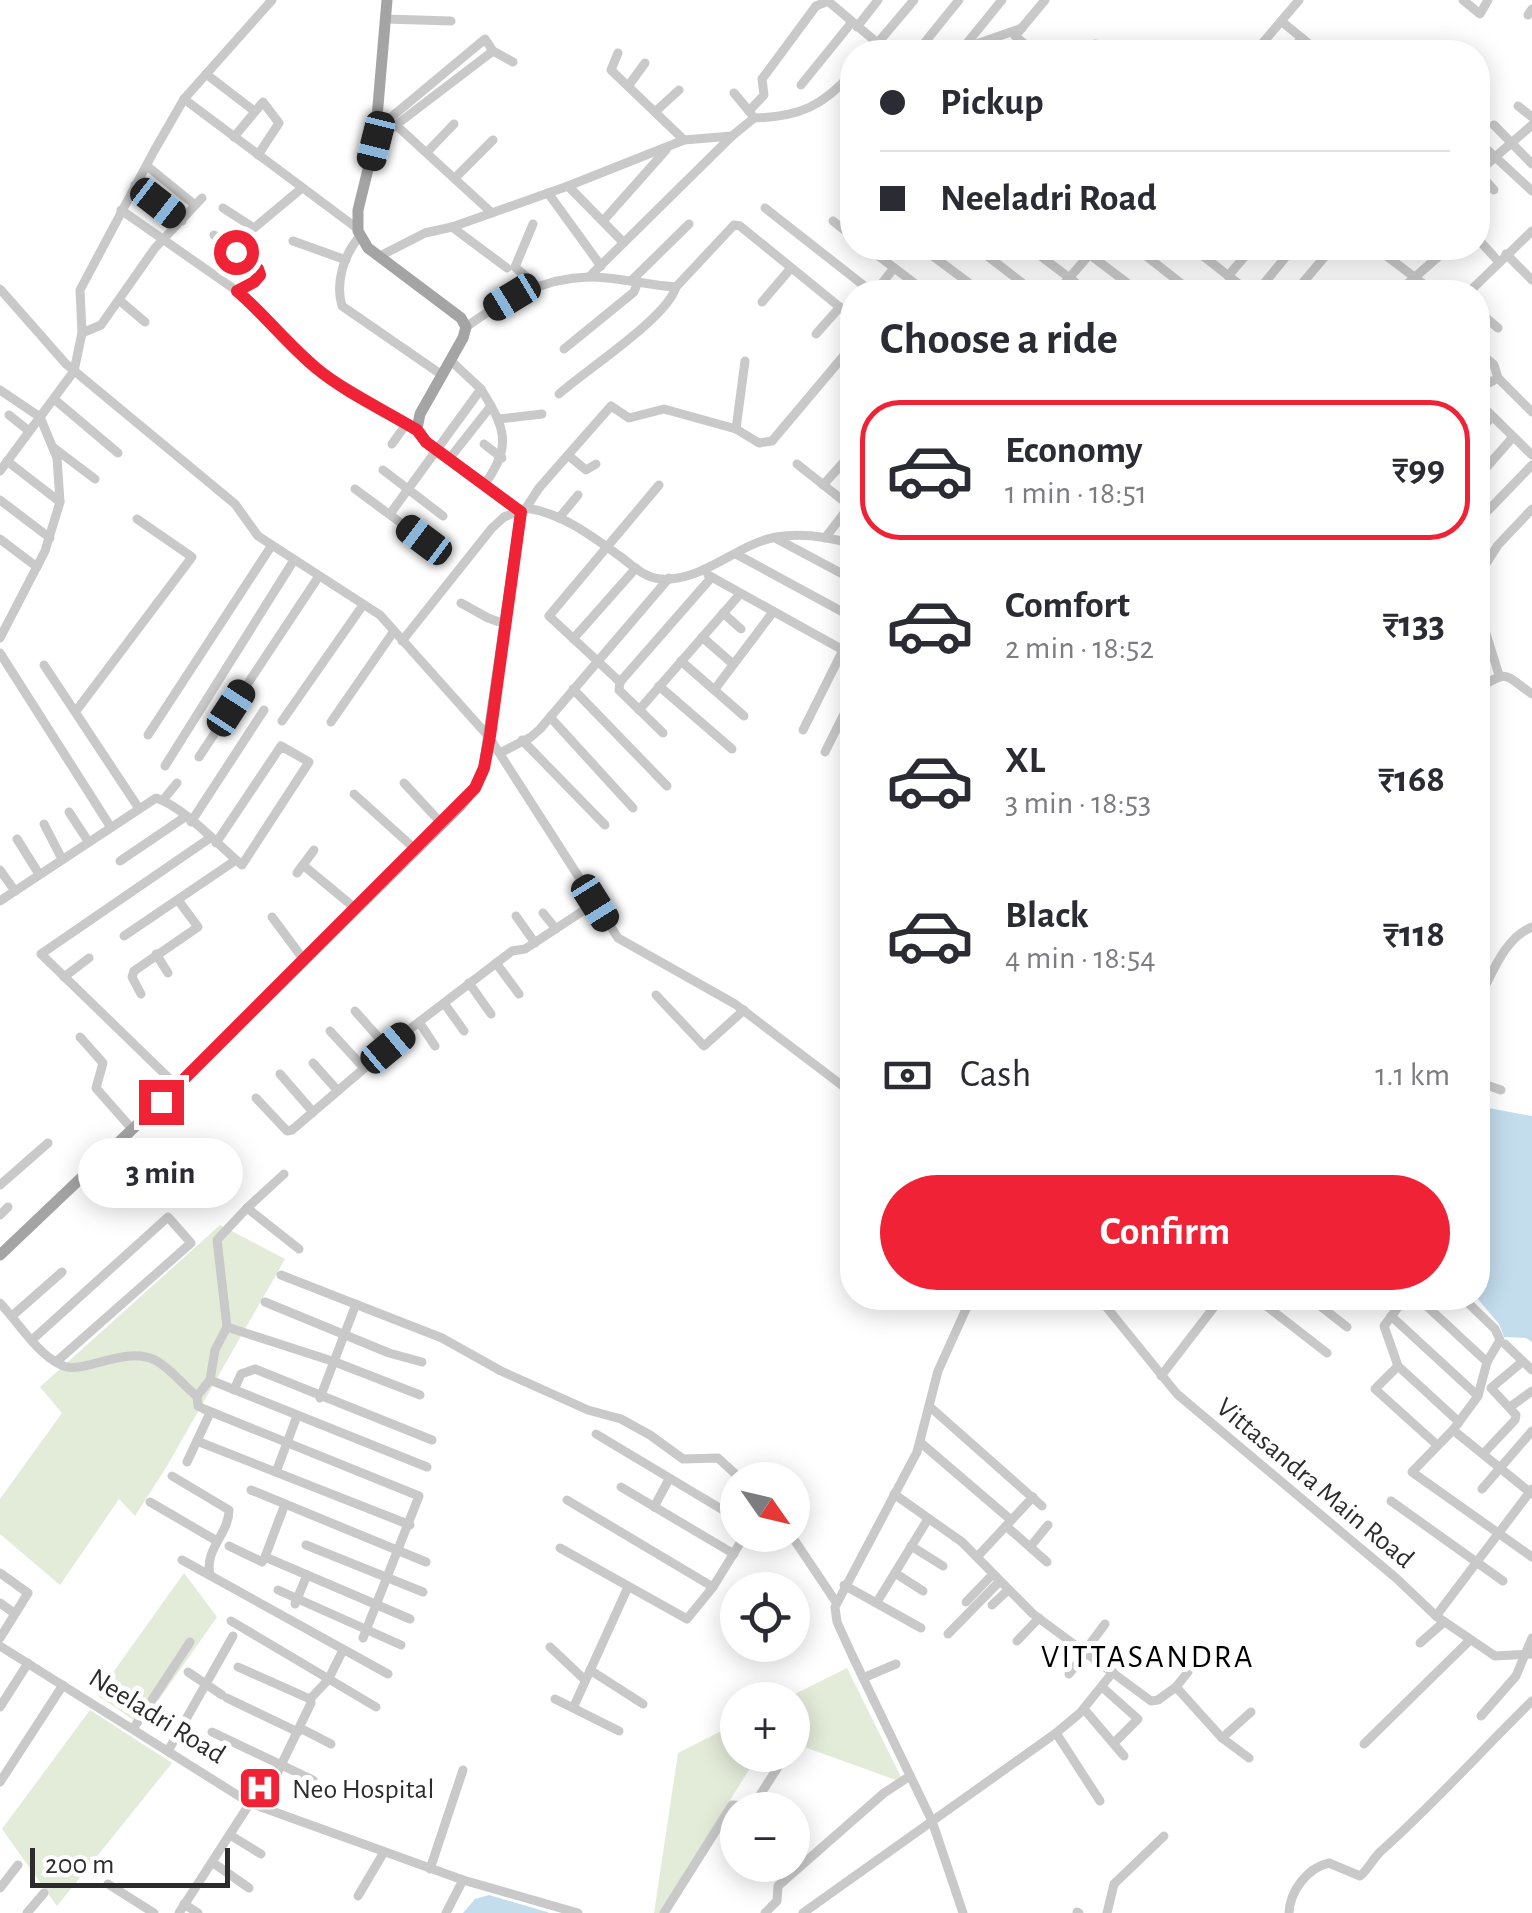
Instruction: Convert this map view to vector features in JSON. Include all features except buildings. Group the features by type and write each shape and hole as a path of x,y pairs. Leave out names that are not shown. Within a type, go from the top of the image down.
{"main road":[{"path":"0,1255 442,824 475,788 484,768 524,510 484,485 412,427 466,326 461,318 380,256 359,233 358,210 376,141 388,0"}],"street":[{"path":"0,471 74,371 82,333 80,290 184,99 272,0"},
{"path":"842,40 878,0"},
{"path":"881,40 914,0"},
{"path":"926,40 959,0"},
{"path":"967,40 1002,0"},
{"path":"1020,40 1015,36 1046,0"},
{"path":"1265,40 1299,0"},
{"path":"1463,0 1480,14 1488,0"},
{"path":"590,277 752,115 764,95 762,78 816,6 831,2 867,40"},
{"path":"386,18 451,21"},
{"path":"1281,21 1305,40"},
{"path":"988,40 1022,28"},
{"path":"377,123 389,118 485,39 493,51 513,62"},
{"path":"802,85 840,42"},
{"path":"376,141 493,51"},
{"path":"618,53 611,70 684,140"},
{"path":"628,86 646,64"},
{"path":"206,74 254,110"},
{"path":"734,93 752,115 778,118 818,106 840,86"},
{"path":"656,111 679,90"},
{"path":"184,99 359,233 346,260 339,296 342,306 442,375"},
{"path":"234,137 262,102 278,123 258,155"},
{"path":"1490,163 1532,121 1518,106"},
{"path":"428,150 454,124"},
{"path":"1494,125 1532,164"},
{"path":"397,126 428,150 492,212"},
{"path":"380,256 400,243 568,186 684,140 732,136"},
{"path":"456,177 492,140"},
{"path":"603,221 668,148"},
{"path":"1490,152 1532,191"},
{"path":"82,333 98,328 156,248 199,202 147,166"},
{"path":"135,184 182,221"},
{"path":"568,186 623,242"},
{"path":"1490,186 1494,190"},
{"path":"223,208 254,228 302,188"},
{"path":"548,193 601,266"},
{"path":"765,208 858,280"},
{"path":"121,210 237,291 321,372 412,427 392,444"},
{"path":"833,221 840,227"},
{"path":"533,224 515,267 538,286"},
{"path":"564,350 634,292 634,283 689,224"},
{"path":"559,394 653,319 672,300 676,287 734,225 840,307 816,334"},
{"path":"452,227 506,268"},
{"path":"1481,280 1532,231"},
{"path":"214,234 260,272 254,282 237,291"},
{"path":"294,241 346,260"},
{"path":"1490,248 1532,280"},
{"path":"884,260 910,280"},
{"path":"938,260 965,280"},
{"path":"993,260 1019,280"},
{"path":"1046,260 1072,280"},
{"path":"1069,278 1081,260"},
{"path":"1100,260 1124,280"},
{"path":"1151,260 1177,280"},
{"path":"1208,260 1233,280"},
{"path":"1228,276 1242,260"},
{"path":"1267,280 1282,260"},
{"path":"1305,280 1322,260"},
{"path":"1393,260 1416,280"},
{"path":"1413,278 1434,260"},
{"path":"762,302 791,268"},
{"path":"884,280 894,268"},
{"path":"466,326 512,297 538,286 590,277 676,287"},
{"path":"0,289 74,371 235,504 258,536 363,604 394,631 490,736 614,934 744,1010 840,1084"},
{"path":"118,300 145,322"},
{"path":"1490,322 1498,328"},
{"path":"450,360 481,389 500,419 502,458 484,485"},
{"path":"524,510 538,488 610,406 629,418 664,409 736,430 759,443 772,441 840,360"},
{"path":"736,430 745,361"},
{"path":"1490,361 1498,378 1532,412"},
{"path":"1490,382 1498,378"},
{"path":"443,454 481,389"},
{"path":"0,390 40,417 54,448 60,502 50,538 0,638"},
{"path":"54,399 118,453"},
{"path":"390,514 409,489 491,406"},
{"path":"500,419 542,414"},
{"path":"9,415 30,430"},
{"path":"1490,418 1492,416 1532,456"},
{"path":"1490,463 1513,437"},
{"path":"484,444 502,458"},
{"path":"54,448 95,479"},
{"path":"0,450 60,502"},
{"path":"569,456 586,470 596,464"},
{"path":"796,464 840,497"},
{"path":"1490,509 1532,465"},
{"path":"823,485 840,466"},
{"path":"383,470 442,516"},
{"path":"620,682 549,616 659,485"},
{"path":"355,488 424,540"},
{"path":"559,518 578,494"},
{"path":"0,500 50,538"},
{"path":"1490,557 1532,509"},
{"path":"402,640 492,528 504,517 524,510 559,518 644,574 669,578 703,569 775,537 840,541"},
{"path":"76,711 192,557 137,519"},
{"path":"825,538 840,520"},
{"path":"775,537 840,572"},
{"path":"0,539 37,567"},
{"path":"148,735 272,545"},
{"path":"736,554 840,610"},
{"path":"165,766 294,560"},
{"path":"573,639 636,568"},
{"path":"703,569 712,578 840,648"},
{"path":"199,758 319,576"},
{"path":"500,753 532,737 669,578"},
{"path":"663,733 619,690 620,682 712,578"},
{"path":"639,710 740,594"},
{"path":"461,603 506,624"},
{"path":"282,722 363,604"},
{"path":"715,689 773,612"},
{"path":"723,613 742,629"},
{"path":"331,722 394,631"},
{"path":"702,637 733,664"},
{"path":"1490,646 1499,675"},
{"path":"0,653 110,826"},
{"path":"681,661 744,716"},
{"path":"44,665 138,807"},
{"path":"802,730 840,666"},
{"path":"1490,681 1499,675 1507,676 1532,694"},
{"path":"660,686 732,749"},
{"path":"574,689 653,764 667,786"},
{"path":"120,861 188,819 264,710"},
{"path":"550,717 634,808"},
{"path":"824,752 840,721"},
{"path":"522,740 605,825"},
{"path":"0,901 156,798 188,819 213,840 242,865 309,762 281,746 213,840 40,954 177,1086"},
{"path":"162,800 176,783"},
{"path":"404,783 442,824"},
{"path":"354,794 416,850"},
{"path":"70,812 88,841"},
{"path":"44,824 62,858"},
{"path":"17,839 40,874"},
{"path":"314,850 300,869 356,909"},
{"path":"124,936 236,860"},
{"path":"0,870 15,891"},
{"path":"141,994 132,977 134,972 198,927 178,900"},
{"path":"256,1098 287,1131 512,951 525,949 595,903"},
{"path":"543,913 556,929"},
{"path":"516,916 535,942"},
{"path":"272,917 304,960"},
{"path":"1490,978 1518,932 1532,927"},
{"path":"156,954 168,974"},
{"path":"64,977 89,958"},
{"path":"496,963 519,994"},
{"path":"470,984 490,1014"},
{"path":"656,996 704,1046 744,1010"},
{"path":"444,1003 464,1031"},
{"path":"355,1011 388,1048"},
{"path":"419,1022 435,1046"},
{"path":"330,1031 364,1068"},
{"path":"80,1038 104,1064 96,1084 100,1095 132,1130"},
{"path":"313,1063 338,1091"},
{"path":"280,1074 313,1112"},
{"path":"1490,1086 1501,1090"},
{"path":"0,1184 48,1143"},
{"path":"197,1396 210,1380 215,1350 228,1327 217,1240 284,1174"},
{"path":"0,1215 8,1207"},
{"path":"248,1208 299,1248"},
{"path":"33,1339 168,1217 191,1243 56,1362"},
{"path":"12,1316 62,1272"},
{"path":"281,1276 450,1342 501,1371 588,1410 622,1419 683,1459 718,1458 722,1462"},
{"path":"0,1302 56,1362 75,1368 108,1358 146,1357 165,1366 197,1396 198,1406 420,1496 364,1634"},
{"path":"265,1302 422,1362"},
{"path":"320,1398 356,1304"},
{"path":"963,1913 932,1821 837,1622 836,1602 920,1443 940,1363 965,1310"},
{"name":"Vittasandra Main Road","path":"1108,1310 1177,1394 1440,1619 1499,1657 1528,1654"},
{"path":"1161,1376 1213,1310"},
{"path":"1271,1310 1327,1353"},
{"path":"1325,1310 1347,1327"},
{"path":"1396,1310 1384,1328 1398,1366 1483,1454 1531,1492 1420,1643"},
{"path":"1431,1310 1487,1362"},
{"path":"1475,1310 1500,1336 1487,1362 1478,1396 1456,1426 1414,1468 1413,1474 1532,1557"},
{"path":"1391,1316 1478,1396"},
{"path":"228,1327 420,1395"},
{"path":"1505,1344 1532,1370"},
{"path":"1483,1454 1514,1420 1510,1407 1491,1388 1522,1362"},
{"path":"1398,1366 1375,1389 1436,1444"},
{"path":"234,1390 241,1374 250,1368 432,1440"},
{"path":"210,1380 427,1466"},
{"path":"1510,1407 1532,1391"},
{"path":"929,1406 1042,1506"},
{"path":"187,1462 210,1412"},
{"path":"276,1472 297,1416"},
{"path":"1482,1489 1532,1431"},
{"path":"596,1434 720,1509"},
{"path":"197,1441 410,1525"},
{"path":"920,1443 1048,1562"},
{"path":"172,1476 229,1510 229,1518 207,1561 210,1574"},
{"path":"654,1507 669,1479"},
{"path":"300,1509 309,1485"},
{"path":"560,1548 687,1619 734,1554 621,1487"},
{"path":"251,1490 426,1562"},
{"path":"894,1494 977,1557 1039,1618 1151,1701 1176,1687 1188,1672 1179,1658"},
{"path":"977,1557 1032,1497"},
{"path":"567,1500 713,1588"},
{"path":"1390,1501 1503,1581"},
{"path":"150,1502 217,1541"},
{"path":"229,1546 262,1562 285,1504"},
{"path":"877,1602 928,1519"},
{"path":"1030,1546 1048,1525"},
{"path":"306,1545 423,1592"},
{"path":"911,1546 943,1566"},
{"path":"802,1552 836,1602"},
{"path":"265,1557 410,1619"},
{"path":"182,1560 388,1674"},
{"path":"0,1573 28,1593 0,1642"},
{"path":"895,1573 923,1591"},
{"path":"296,1602 307,1575"},
{"path":"966,1602 997,1578"},
{"path":"948,1634 997,1578"},
{"path":"844,1586 922,1628"},
{"path":"574,1706 628,1587"},
{"path":"278,1590 364,1634 401,1645"},
{"path":"992,1606 1008,1590"},
{"path":"0,1602 14,1613"},
{"path":"1016,1641 1039,1618"},
{"path":"230,1622 376,1707"},
{"path":"1069,1674 1104,1624"},
{"path":"168,1751 233,1636"},
{"path":"1481,1716 1516,1676 1532,1638"},
{"path":"1364,1744 1470,1640"},
{"name":"Neeladri Road","path":"0,1642 250,1803 462,1880 578,1913"},
{"path":"133,1729 190,1642"},
{"path":"550,1647 587,1675 643,1704"},
{"path":"261,1807 310,1699 328,1680 343,1650"},
{"path":"0,1707 28,1663"},
{"path":"863,1678 896,1664"},
{"path":"238,1667 310,1699"},
{"path":"188,1672 225,1697 330,1744"},
{"path":"803,1913 1056,1732 1084,1709 1112,1672"},
{"path":"0,1782 63,1685"},
{"path":"1102,1687 1138,1719 1114,1742"},
{"path":"1176,1687 1222,1738 1248,1758"},
{"path":"555,1699 618,1730"},
{"path":"1290,1913 1295,1892 1314,1868 1329,1863 1360,1876 1365,1873 1376,1856 1416,1822 1482,1748 1532,1701"},
{"path":"1084,1709 1124,1756"},
{"path":"1222,1738 1250,1712"},
{"path":"212,1732 313,1780"},
{"path":"1056,1732 1100,1801"},
{"path":"0,1755 12,1763"},
{"path":"430,1868 463,1770"},
{"path":"664,1913 732,1805 753,1806 775,1772"},
{"path":"764,1913 777,1901 777,1891 784,1882 884,1793 910,1776"},
{"path":"198,1913 181,1909 250,1803"},
{"path":"230,1835 261,1854"},
{"path":"1107,1913 1114,1884 1164,1836"},
{"path":"358,1896 384,1852"},
{"path":"212,1862 249,1888"},
{"path":"0,1888 18,1866"},
{"path":"446,1913 462,1880"},
{"path":"108,1884 153,1913"},
{"path":"32,1911 44,1893"}],"green space":[{"path":"220,1225 285,1259 135,1516 119,1499 60,1585 0,1534 0,1499 62,1413 40,1387"},
{"path":"184,1573 217,1617 141,1725 97,1695"},
{"path":"847,1668 901,1777 896,1780 810,1749 810,1686"},
{"path":"90,1710 172,1763 57,1906 2,1829"},
{"path":"720,1732 720,1772 747,1772 735,1792 720,1792 720,1816 660,1913 654,1913 678,1753"}],"water":[{"path":"1490,1108 1532,1116 1532,1342 1504,1337 1487,1310"},
{"path":"489,1895 549,1913 463,1913 475,1899"}],"place":[{"name":"Neo Hospital","path":"260,1788"}],"district":[{"name":"VITTASANDRA","path":"1148,1656"}],"route":[{"path":"161,1102 475,788 484,768 490,736 521,512 426,442 417,430 321,372 298,353 263,312 237,291 260,275 236,252"}]}
